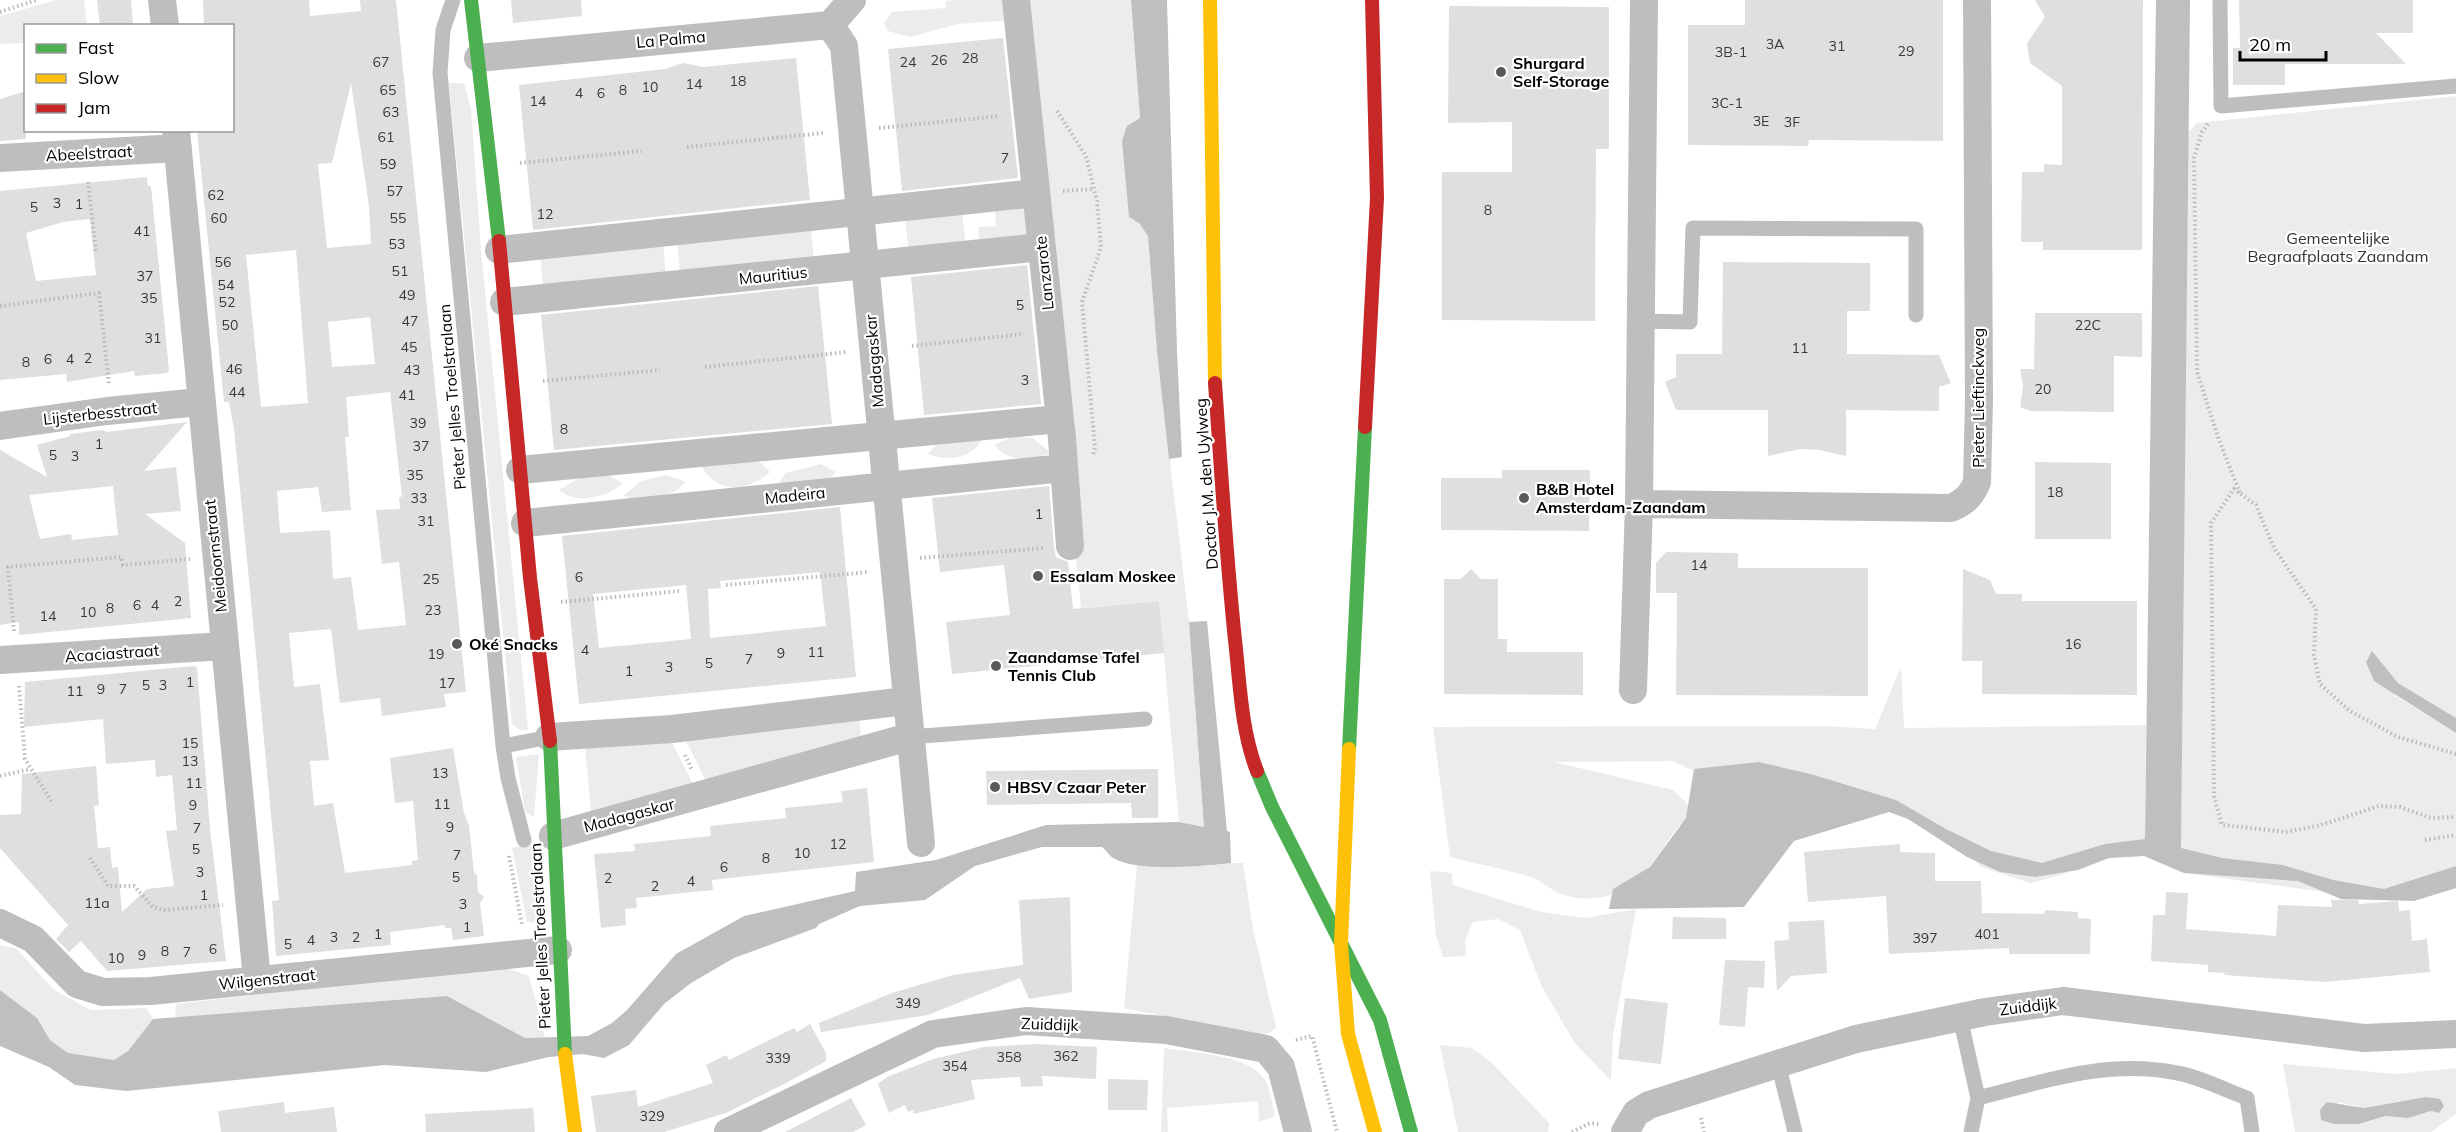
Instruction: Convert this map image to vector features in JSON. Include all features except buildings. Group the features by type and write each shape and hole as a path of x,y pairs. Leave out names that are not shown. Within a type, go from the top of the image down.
{"main road":[{"name":"Pieter Jelles Troelstralaan","path":"471,0 513,384 532,605 549,737 555,810 553,836 562,1033 575,1132"},
{"name":"Doctor J.M. den Uylweg","path":"1210,0 1214,362 1227,560 1241,698 1250,750 1272,807 1380,1020 1411,1132"},
{"name":"Doctor J.M. den Uylweg","path":"1372,0 1377,198 1359,530 1341,944 1348,1035 1376,1132"}],"street":[{"path":"162,0 165,24"},
{"path":"830,25 852,0"},
{"name":"Lanzarote","path":"1016,0 1065,475 1070,546"},
{"path":"1633,690 1639,504 1644,0"},
{"name":"Pieter Lieftinckweg","path":"1639,504 1951,508 1962,504 1972,495 1977,482 1979,400 1977,0"},
{"name":"La Palma","path":"478,58 830,25"},
{"name":"Madagaskar","path":"830,25 844,46 921,843"},
{"name":"Abeelstraat","path":"0,158 85,154 177,140"},
{"name":"Meidoornstraat","path":"177,140 200,402 257,980"},
{"path":"499,250 1036,194"},
{"name":"Mauritius","path":"504,302 1041,247"},
{"name":"Lijsterbesstraat","path":"0,426 112,410 200,402"},
{"path":"520,470 1059,419"},
{"name":"Madeira","path":"525,523 885,486 1065,475"},
{"name":"Acaciastraat","path":"8,659 224,646"},
{"path":"549,737 672,729 906,701"},
{"name":"Madagaskar","path":"553,836 909,737"},
{"name":"Wilgenstraat","path":"0,923 33,939 77,984 103,992 151,991 558,950"},
{"name":"Zuiddijk","path":"1625,1132 1636,1113 1649,1105 1856,1039 1960,1017 2062,1001 2364,1038 2456,1034"},
{"name":"Zuiddijk","path":"728,1132 933,1034 1026,1021 1166,1030 1266,1048 1281,1067 1298,1132"}],"lane":[{"name":"Pieter Jelles Troelstralaan","path":"453,0 442,30 440,72 503,746 508,778 524,840"},
{"path":"2220,0 2221,106 2456,86"},
{"path":"1641,321 1690,322 1693,228 1916,229 1916,315"},
{"path":"909,737 1145,719"},
{"path":"503,746 549,737"},
{"path":"1960,1017 1978,1098 1971,1132"},
{"path":"1778,1063 1795,1132"},
{"path":"1978,1098 2071,1075 2136,1066 2180,1073 2247,1098 2252,1132"}],"path":[{"path":"0,12 38,0"},
{"path":"687,147 1053,106 1086,156 1097,201 1101,247 1082,302 1095,448 1089,471 1065,475"},
{"path":"2221,106 2202,132 2194,158 2197,372 2219,440 2240,494"},
{"path":"490,166 642,151"},
{"path":"85,154 96,253"},
{"path":"0,306 99,293 112,410"},
{"path":"912,346 1050,331"},
{"path":"705,367 873,349"},
{"path":"513,384 660,370"},
{"path":"2456,754 2398,737 2350,711 2320,684 2314,655 2316,609 2274,548 2256,505 2234,489 2211,523 2214,796 2222,825 2286,832 2321,825 2379,806 2400,807 2431,818 2456,817"},
{"path":"726,585 1070,546"},
{"path":"53,804 25,759 8,659 8,567 121,557 123,565 215,557"},
{"path":"532,605 680,591"},
{"path":"672,729 704,795"},
{"path":"0,776 30,769"},
{"path":"2425,840 2456,835"},
{"path":"90,858 108,886 134,886 153,907 183,909 251,902"}],"green space":[{"path":"56,0 84,0 87,24 24,24 24,43 0,44 0,16"},
{"path":"1009,0 1013,20 958,24 910,37 888,31 884,23 892,12 945,8 946,1"},
{"path":"1019,0 1131,0 1140,119 1139,223 1148,236 1157,351 1189,622 1204,827 1179,822 1159,601 1081,608"},
{"path":"449,83 464,83 471,108 481,250 528,730 520,730 512,724"},
{"name":"Gemeentelijke Begraafplaats Zaandam","path":"2456,96 2456,718 2398,683 2372,652 2396,696 2456,733 2456,866 2367,895 2325,892 2184,873 2181,848 2188,133 2197,123"},
{"path":"1027,206 1031,241 980,246 978,227 996,226 995,209"},
{"path":"962,211 966,247 909,254 905,217"},
{"path":"811,227 814,263 680,275 677,239"},
{"path":"663,241 666,278 543,289 540,252"},
{"path":"983,437 973,450 960,457 944,458 928,454 939,442"},
{"path":"1011,437 1033,438 1050,452 1029,459 1005,455 995,445"},
{"path":"755,457 770,472 744,486 725,486 716,482 702,467 713,459"},
{"path":"821,464 836,472 830,478 785,486 779,482 786,473"},
{"path":"586,474 608,475 623,483 601,496 583,499 567,495 559,490"},
{"path":"667,475 686,482 673,492 657,498 640,499 623,496 641,481"},
{"path":"1901,667 1904,728 2146,725 2145,856 2109,858 2030,883 1981,867 1948,830 1896,800 1811,774 1759,762 1694,771 1673,761 1554,762 1673,790 1696,812 1678,828 1642,876 1616,893 1597,898 1577,898 1555,891 1531,877 1450,857 1433,727 1824,726 1875,729"},
{"path":"859,717 861,738 710,789 685,739"},
{"path":"670,739 693,784 591,812 585,747"},
{"path":"539,754 534,817 525,812 516,757"},
{"path":"531,844 541,923 527,922 512,848"},
{"path":"1243,863 1253,929 1276,1027 1271,1032 1260,1036 1124,1008 1137,865 1206,866"},
{"path":"1430,871 1452,873 1453,885 1541,912 1586,918 1636,909 1613,1035 1611,1081 1574,1042 1541,985 1520,930 1498,919 1473,922 1465,940 1466,956 1443,957 1436,935"},
{"path":"0,945 17,949 54,990 91,1010 146,1008 153,1019 128,1051 115,1060 68,1053 50,1040 37,1018 0,990"},
{"path":"501,966 529,976 545,1037 525,1038 447,996 175,1019 176,1004"},
{"path":"1440,1045 1472,1048 1491,1062 1549,1123 1548,1132 1458,1132"},
{"path":"1164,1048 1219,1056 1257,1071 1265,1080 1275,1116 1259,1122 1258,1101 1167,1108 1168,1132 1161,1132"},
{"path":"2283,1064 2396,1074 2456,1068 2456,1114 2431,1132 2295,1132","holes":["2426,1097 2439,1113 2431,1111 2408,1118 2384,1116 2359,1124 2334,1124 2321,1120 2339,1102 2364,1108"]}],"shaded area":[{"path":"1131,0 1167,0 1182,457 1169,459 1157,351 1148,236 1139,223 1129,217 1122,141 1127,126 1140,118"},
{"path":"2156,0 2190,0 2181,848 2222,858 2283,865 2333,880 2384,889 2456,866 2456,888 2414,901 2341,899 2298,881 2184,873 2144,856 2109,858 2078,870 2035,877 2000,872 1967,857 1908,819 1889,812 1794,841 1744,907 1609,909 1613,889 1650,867 1686,818 1694,769 1759,762 1811,774 1896,800 1948,830 1991,851 2042,863 2105,844 2145,839"},
{"path":"1207,621 1227,831 1230,832 1231,863 1172,867 1139,866 1111,857 1102,847 1042,847 975,866 925,900 860,906 819,924 816,928 734,958 691,983 664,1004 629,1045 604,1058 583,1054 549,1057 486,1072 385,1065 126,1091 75,1085 49,1067 0,1046 0,990 37,1018 50,1040 68,1053 114,1060 128,1051 153,1019 447,996 525,1038 588,1036 612,1023 627,1010 676,954 744,916 855,891 856,872 936,860 1046,825 1179,822 1204,827 1189,622"},
{"path":"2372,651 2398,683 2456,718 2456,733 2374,681 2366,662"},
{"path":"2426,1097 2440,1099 2444,1106 2439,1113 2431,1111 2408,1118 2385,1116 2359,1124 2334,1124 2321,1120 2320,1110 2327,1102 2364,1108"}],"traffic: fast":[{"path":"471,0 499,241"},
{"path":"1349,749 1365,427"},
{"path":"550,741 565,1054"},
{"path":"1257,771 1272,807 1380,1020 1411,1132"}],"traffic: slow":[{"path":"1210,0 1215,383"},
{"path":"1349,749 1341,944 1348,1034 1375,1132"},
{"path":"565,1054 575,1132"}],"traffic: jam":[{"path":"1365,427 1377,198 1372,0"},
{"path":"499,241 530,578 550,741"},
{"path":"1215,383 1226,544 1240,690 1244,723 1257,771"}],"place":[{"name":"Shurgard Self-Storage","path":"1501,72"},
{"name":"B&B Hotel Amsterdam-Zaandam","path":"1524,498"},
{"name":"Essalam Moskee","path":"1038,576"},
{"name":"Oké Snacks","path":"457,644"},
{"name":"Zaandamse Tafel Tennis Club","path":"996,666"},
{"name":"HBSV Czaar Peter","path":"995,787"}]}
